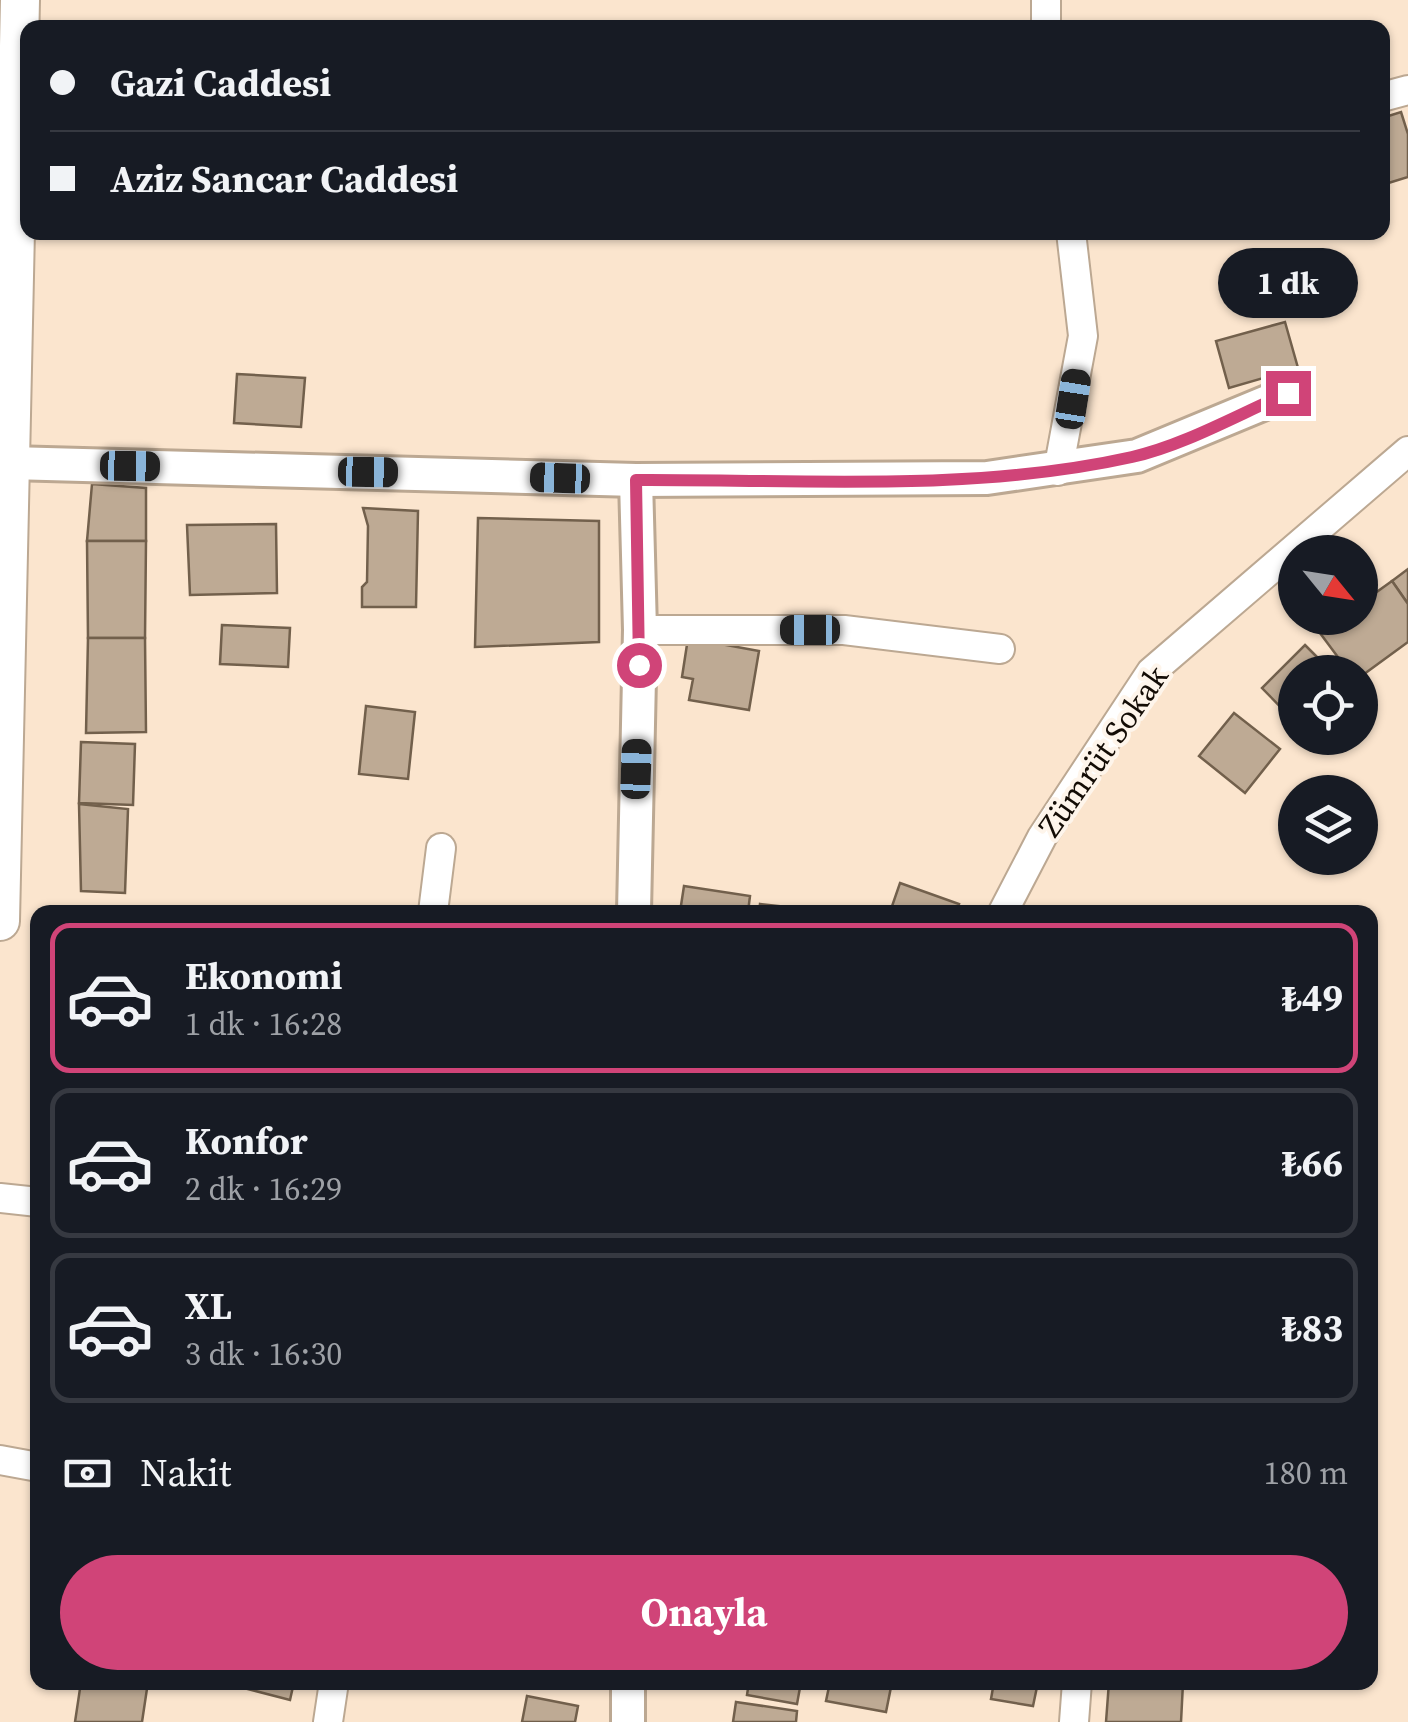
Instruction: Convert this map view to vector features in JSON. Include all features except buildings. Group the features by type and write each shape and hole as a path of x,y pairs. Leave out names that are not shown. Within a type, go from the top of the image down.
{"main road":[{"path":"0,921 20,0"}],"street":[{"path":"1058,471 1082,336 1072,240"},
{"path":"10,463 636,480 986,478 1058,471 1138,456 1288,393"},
{"name":"Zümrüt Sokak","path":"1007,905 1042,837 1151,672 1408,451"},
{"path":"634,905 640,630 636,480"},
{"path":"640,630 844,630 1000,649"},
{"path":"434,905 441,848"},
{"path":"0,1198 30,1201"},
{"path":"0,1460 30,1466"},
{"path":"328,1722 333,1690"},
{"path":"628,1690 628,1722"},
{"path":"1074,1722 1076,1690"}],"route":[{"path":"639,665 636,480 986,478 1058,471 1138,456 1288,393"}]}
